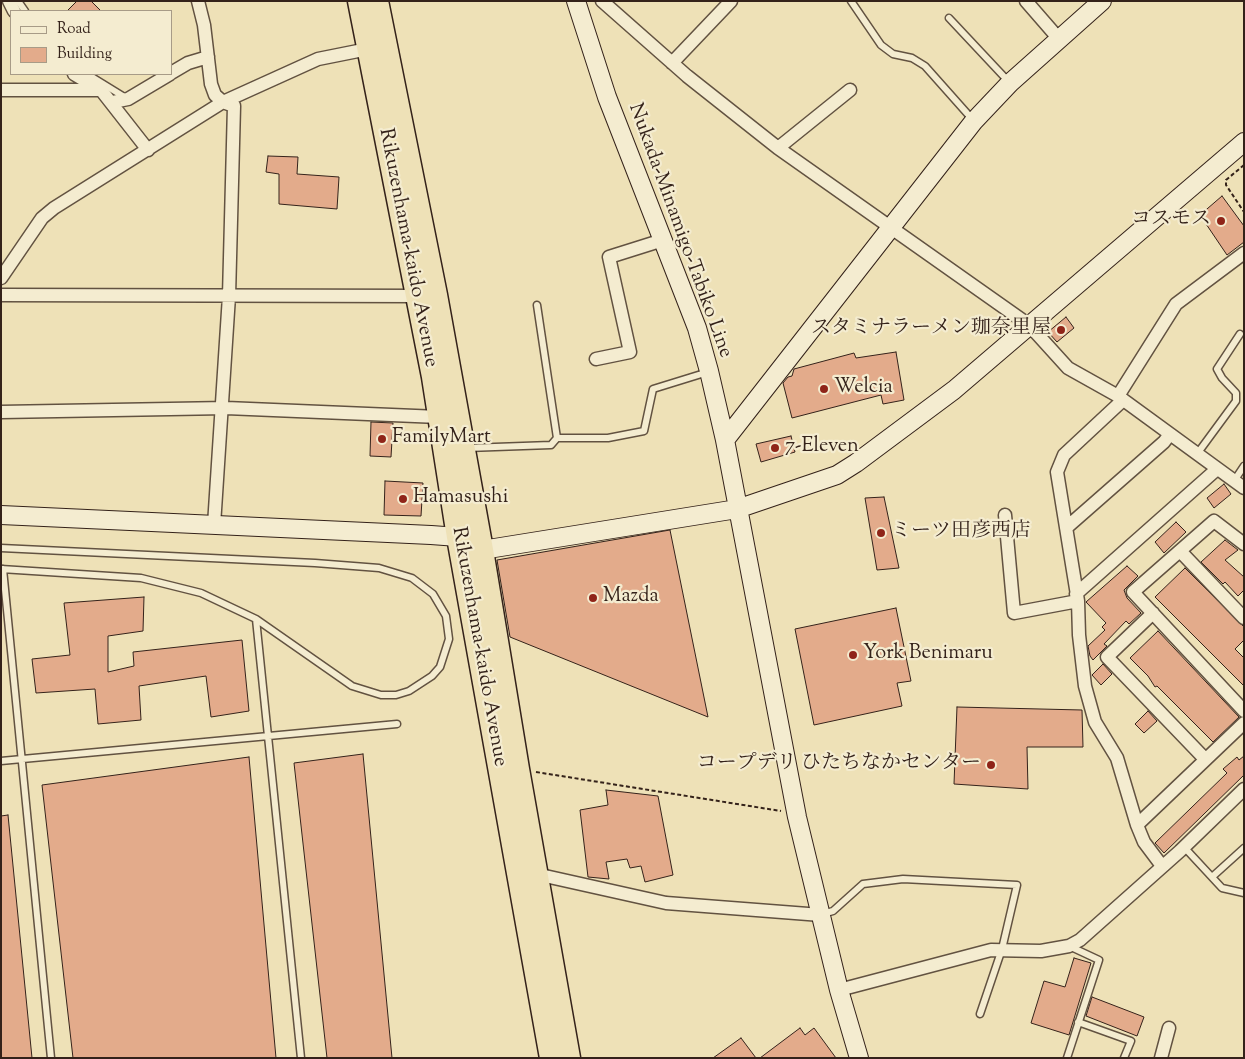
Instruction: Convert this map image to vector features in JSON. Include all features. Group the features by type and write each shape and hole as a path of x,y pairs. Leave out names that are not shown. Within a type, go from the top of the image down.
{"highway":[{"name":"Rikuzenhama-kaido Avenue","path":"359,1 377,46 426,296 464,448 569,1058"},
{"name":"Rikuzenhama-kaido Avenue","path":"377,1 377,46"},
{"name":"Rikuzenhama-kaido Avenue","path":"426,296 439,417 458,537 551,1058"}],"street":[{"path":"198,1 211,84 216,95 224,102 234,106 229,296 220,408 214,525"},
{"name":"Nukada-Minamigo-Tabiko Line","path":"576,1 607,97 697,328 709,372 725,440 797,817 838,990 859,1058"},
{"path":"602,1 672,63 778,148 1029,325 1068,368 1120,398 1239,485"},
{"path":"672,63 731,1"},
{"path":"1026,1 1059,39"},
{"path":"725,440 974,121 1010,83 1102,1"},
{"path":"1,278 48,213 224,102 318,59 377,46"},
{"path":"172,72 188,63 208,56"},
{"path":"76,75 101,90 148,150"},
{"path":"112,102 128,99 168,75"},
{"path":"1,90 101,90"},
{"path":"778,148 850,90"},
{"path":"1,515 458,537 482,550 737,509 837,475 954,390 1244,142"},
{"path":"596,359 630,352 609,257 663,240"},
{"path":"1162,866 1144,842 1137,826 1117,758 1095,722 1085,686 1078,636 1077,598 1057,472 1064,455 1120,398 1176,304 1244,253"},
{"path":"1,295 426,296"},
{"path":"1,412 220,408 439,417"},
{"path":"1066,528 1164,442 1170,434"},
{"path":"1005,515 1014,613 1077,598 1217,469"},
{"path":"1244,544 1214,521 1133,592 1244,711"},
{"path":"1180,551 1244,618"},
{"path":"1152,613 1108,656 1205,759"},
{"path":"1137,826 1244,723"},
{"path":"838,990 1002,949 1041,951 1069,946 1080,940 1184,847 1244,788"},
{"path":"536,874 666,903 821,915"},
{"path":"1161,1058 1169,1028"}],"lane":[{"path":"851,1 882,45 893,54 912,58 925,66 974,121"},
{"path":"949,18 1010,83"},
{"path":"89,75 128,99"},
{"path":"537,305 557,438"},
{"path":"1197,454 1236,401 1236,393 1222,378 1217,369 1240,334"},
{"path":"464,448 550,445 557,438 608,438 644,431 653,389 709,372"},
{"path":"1239,485 1244,466"},
{"path":"1,548 315,563 379,568 412,578 433,594 446,616 449,639 440,667 432,676 409,691 396,695 381,695 352,686 256,619 201,593 141,578 2,569 23,759 51,1058"},
{"path":"256,619 301,1058"},
{"path":"1,761 397,724"},
{"path":"1184,847 1222,888 1244,893"},
{"path":"1212,878 1244,848"},
{"path":"821,915 833,911 862,884 903,879 1017,885 1002,949 980,1014"},
{"path":"1067,1058 1099,960 1069,946"},
{"path":"1078,1022 1130,1040 1124,1058"}],"path":[{"path":"1244,165 1226,180 1226,185 1244,212"},
{"path":"518,769 774,809 797,817"}],"building":[{"path":"77,1 91,1 100,10 68,10"},
{"path":"268,156 298,157 297,174 339,177 337,209 279,204 279,174 266,172"},
{"name":"コスモス","path":"1222,196 1244,226 1244,242 1227,255 1200,215"},
{"name":"スタミナラーメン珈奈里屋","path":"1066,317 1074,328 1057,342 1048,332"},
{"name":"Welcia","path":"896,352 904,400 883,404 881,395 792,418 783,383 788,377 792,376 794,369 854,353 856,358"},
{"name":"FamilyMart","path":"371,422 393,423 391,457 370,456"},
{"name":"7-Eleven","path":"791,436 795,452 761,462 756,444"},
{"name":"Hamasushi","path":"385,481 423,483 421,516 384,515"},
{"path":"1224,484 1231,494 1214,508 1207,498"},
{"name":"ミーツ田彦西店","path":"884,497 899,568 877,570 865,498"},
{"path":"1176,522 1186,532 1164,553 1155,542"},
{"name":"Mazda","path":"670,530 708,717 510,637 497,560"},
{"path":"1225,540 1238,550 1225,560 1244,577 1244,590 1238,596 1225,582 1223,584 1201,562"},
{"path":"1127,566 1138,576 1124,590 1127,598 1141,613 1129,624 1126,621 1104,644 1107,646 1093,660 1088,646 1105,630 1102,627 1106,623 1086,602"},
{"path":"1185,568 1244,627 1244,640 1235,649 1244,658 1244,686 1155,597"},
{"path":"144,597 143,631 108,636 108,672 134,666 133,652 242,640 249,711 211,717 206,676 139,686 141,720 98,724 95,689 36,693 32,659 70,655 64,603"},
{"name":"York Benimaru","path":"896,608 911,681 897,683 902,706 814,725 795,629"},
{"path":"1158,631 1239,717 1213,742 1157,686 1155,687 1148,676 1130,658"},
{"path":"1103,664 1112,674 1101,685 1092,675"},
{"name":"コープデリ ひたちなかセンター","path":"957,707 1082,710 1083,747 1027,747 1028,789 954,784"},
{"path":"1148,711 1157,721 1144,733 1135,724"},
{"path":"363,754 392,1058 327,1058 294,763"},
{"path":"1244,756 1244,775 1164,853 1155,843 1227,773 1223,769 1237,757 1239,760"},
{"path":"249,757 276,1058 73,1058 42,785"},
{"path":"606,790 658,796 673,875 645,882 641,866 630,868 627,859 606,862 609,879 588,877 580,810 608,805"},
{"path":"8,815 32,1058 1,1058 1,816"},
{"path":"1074,958 1091,963 1069,1035 1031,1023 1044,981 1065,987"},
{"path":"1092,997 1144,1017 1137,1036 1086,1016"},
{"path":"800,1028 805,1035 814,1028 836,1058 760,1058"},
{"path":"741,1038 756,1058 713,1058"}],"place":[{"name":"コスモス","path":"1221,221"},
{"name":"スタミナラーメン珈奈里屋","path":"1061,330"},
{"name":"Welcia","path":"824,389"},
{"name":"FamilyMart","path":"382,439"},
{"name":"7-Eleven","path":"775,448"},
{"name":"Hamasushi","path":"403,499"},
{"name":"ミーツ田彦西店","path":"881,533"},
{"name":"Mazda","path":"593,598"},
{"name":"York Benimaru","path":"853,655"},
{"name":"コープデリ ひたちなかセンター","path":"991,765"}]}
